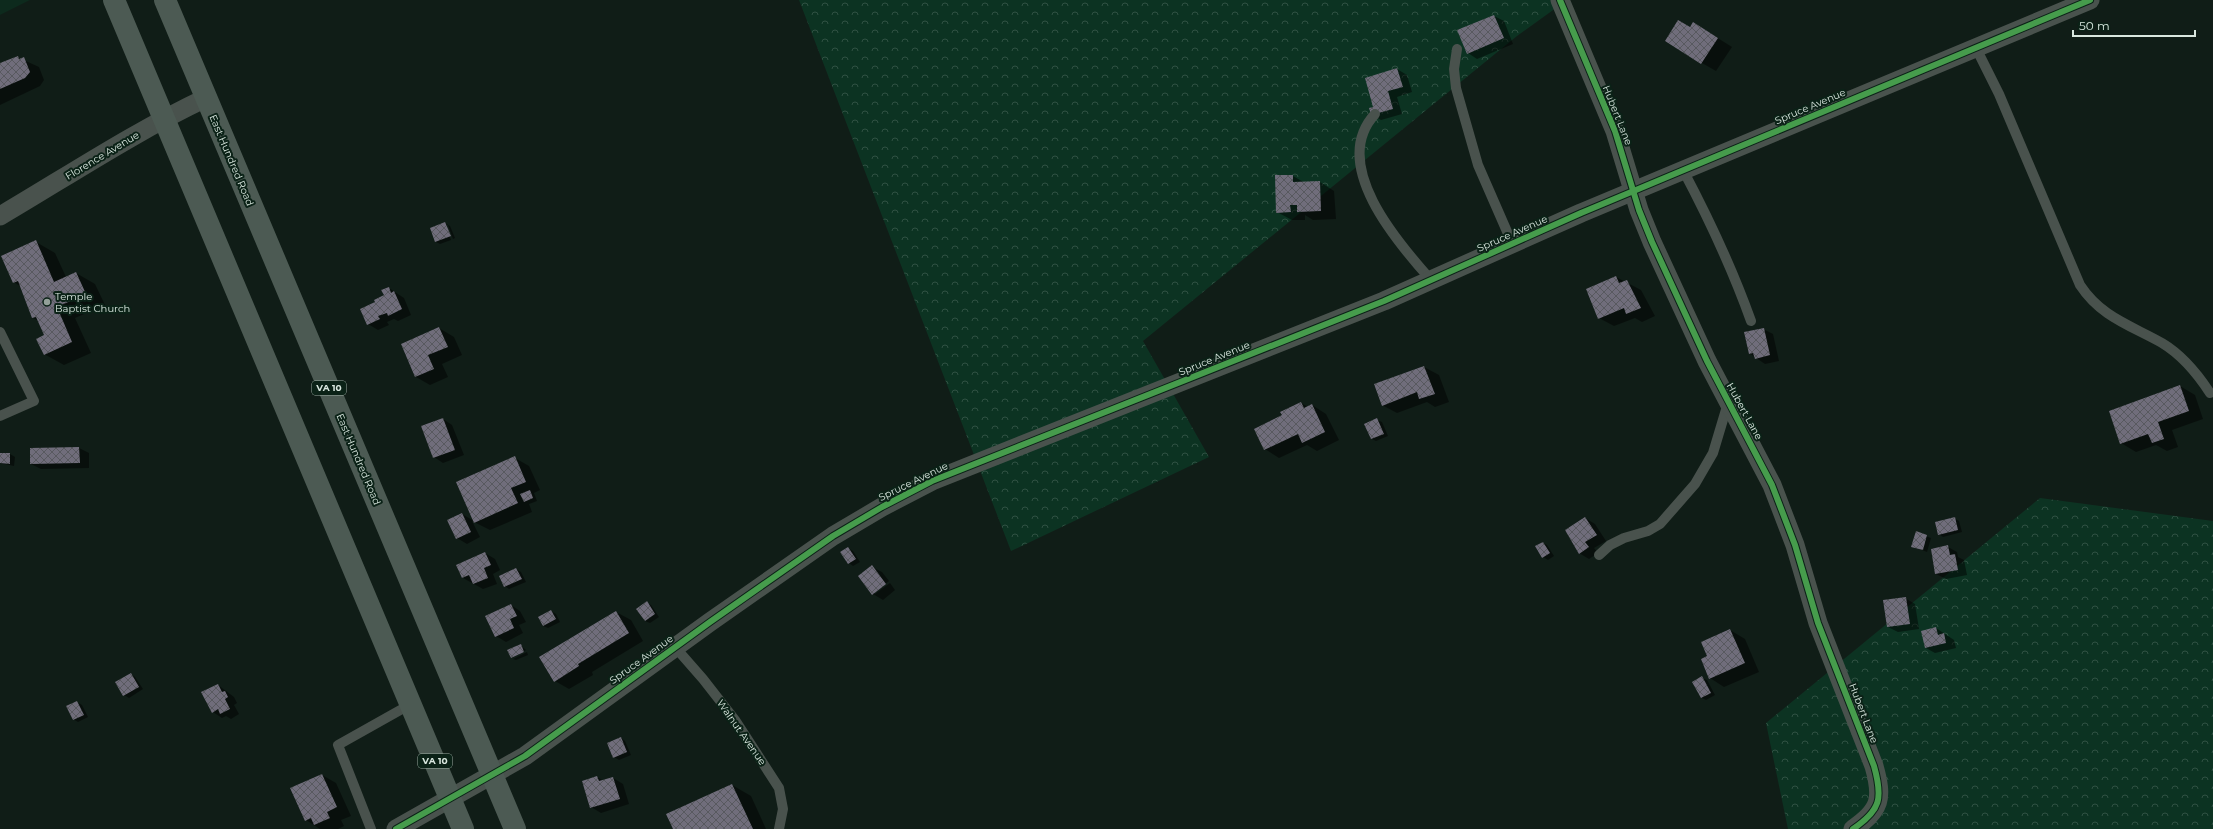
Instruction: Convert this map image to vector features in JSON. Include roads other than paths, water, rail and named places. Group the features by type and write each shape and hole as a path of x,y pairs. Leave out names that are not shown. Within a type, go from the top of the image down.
{"highway":[{"name":"VA 10","path":"114,0 463,829"},
{"name":"East Hundred Road","path":"165,0 515,829"}],"street":[{"name":"Hubert Lane","path":"1560,0 1615,131 1639,210 1652,242 1707,361 1772,485 1795,545 1818,623 1874,766 1880,788 1879,800 1874,811 1866,820 1853,829"},
{"name":"Spruce Avenue","path":"396,829 450,797 492,776 525,756 675,647 833,536 882,506 932,481 1384,301 1634,190 2090,0"},
{"name":"Florence Avenue","path":"0,216 164,118 206,98"}],"lane":[{"path":"1976,48 2000,94 2080,285 2089,298 2125,325 2162,343 2181,357 2197,374 2210,393"},
{"path":"1457,50 1454,69 1456,88 1478,165 1512,243"},
{"path":"1375,114 1363,131 1360,145 1359,160 1366,182 1377,209 1390,231 1431,280"},
{"path":"1683,170 1710,222 1734,276 1751,320"},
{"path":"0,332 34,401 0,416"},
{"path":"1599,555 1610,545 1624,538 1648,531 1660,524 1695,484 1713,453 1729,401"},
{"name":"Walnut Avenue","path":"675,647 704,679 735,720 779,788 783,809 779,829"},
{"path":"372,829 338,744 411,704"}],"place":[{"name":"Temple Baptist Church","path":"47,302"}]}
